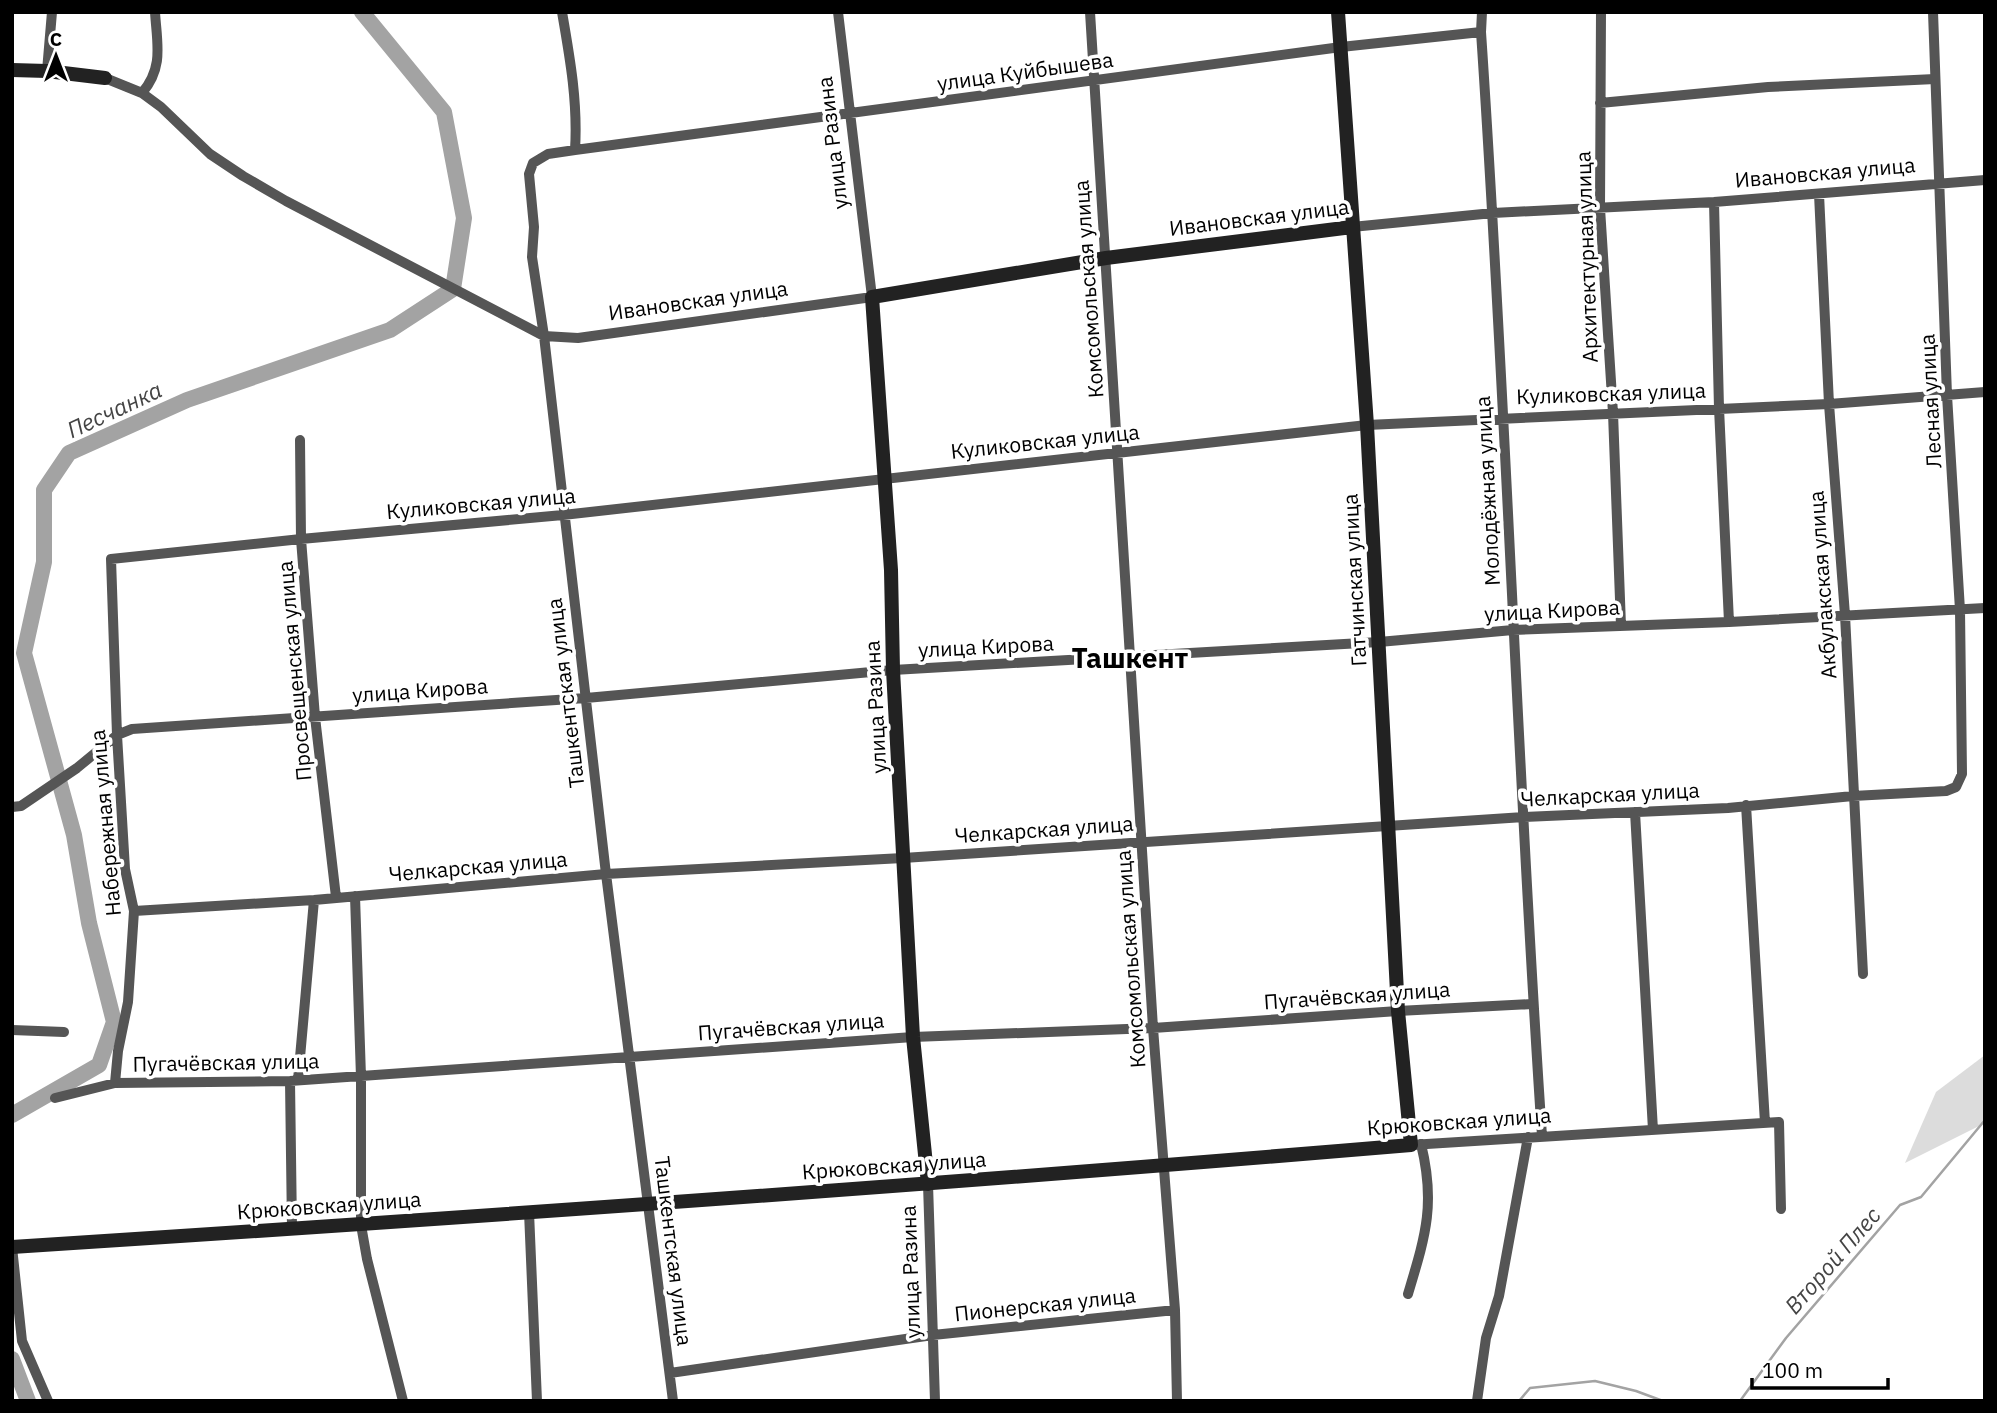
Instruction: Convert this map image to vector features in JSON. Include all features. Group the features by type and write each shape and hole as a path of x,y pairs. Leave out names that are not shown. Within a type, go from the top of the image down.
{"street":[{"path":"47,71 52,12"},
{"path":"142,93 152,81 158,66 155,12"},
{"path":"562,12 577,120 575,150"},
{"name":"улица Разина","path":"838,12 872,297 891,570 893,670 913,1037 928,1184 935,1401"},
{"name":"Комсомольская улица","path":"1090,12 1153,1028 1175,1310 1177,1401"},
{"name":"Гатчинская улица","path":"1338,12 1367,425 1398,1010 1415,1144 1428,1187 1429,1215 1426,1234 1408,1294"},
{"name":"Молодёжная улица","path":"1482,12 1532,1004 1542,1136"},
{"name":"Архитектурная улица","path":"1601,12 1600,208 1613,413 1621,626"},
{"name":"Лесная улица","path":"1933,12 1947,395 1960,610 1962,774 1956,786"},
{"name":"улица Куйбышева","path":"575,150 1341,47 1481,32"},
{"path":"12,70 105,78 142,93 161,107 210,154 243,176 544,336"},
{"path":"1600,103 1768,87 1935,79"},
{"name":"Ташкентская улица","path":"575,150 548,154 533,163 528,174 534,227 532,257 544,336 628,1057 650,1203 673,1401"},
{"name":"Ивановская улица","path":"544,336 578,338 872,297 1106,258 1352,227 1493,213 1714,202 1985,180"},
{"name":"Акбулакская улица","path":"1819,194 1829,404 1845,615 1863,974"},
{"path":"1714,202 1719,408 1729,622"},
{"name":"Куликовская улица","path":"111,559 563,515 1367,425 1829,404 1985,392"},
{"name":"Просвещенская улица","path":"300,440 301,539 315,717 336,897"},
{"name":"Набережная улица","path":"111,559 125,869 134,911 128,1002 118,1051 115,1083"},
{"name":"улица Кирова","path":"117,735 132,729 586,698 893,670 1379,642 1513,630 1985,608"},
{"path":"17,806 77,768 117,735"},
{"name":"Челкарская улица","path":"134,911 314,900 606,874 1746,805 1946,791 1956,786"},
{"path":"1746,805 1765,1123"},
{"path":"1635,812 1653,1130"},
{"path":"355,896 361,1077 361,1225 366,1259 403,1401"},
{"path":"292,1229 294,1081 314,900"},
{"name":"Пугачёвская улица","path":"55,1098 115,1083 294,1081 913,1037 1153,1028 1398,1010 1532,1004"},
{"path":"12,1030 64,1032"},
{"name":"Крюковская улица","path":"12,1247 928,1184 1415,1144 1779,1122 1781,1209"},
{"path":"1477,1401 1486,1338 1499,1296 1528,1137"},
{"path":"529,1212 537,1401"},
{"path":"12,1247 22,1341 48,1401"},
{"name":"Пионерская улица","path":"670,1373 933,1335 1175,1310"}],"shaded area":[{"path":"1985,1055 1985,1123 1905,1163 1936,1092"}],"waterway":[{"name":"Песчанка","path":"12,1115 99,1065 114,1022 89,923 74,835 24,653 44,562 44,490 69,453 187,400 390,330 453,289 464,218 444,112 362,12"},
{"name":"Второй Плес","path":"1740,1401 1786,1338 1900,1205 1921,1197 1985,1120"},
{"name":"Песчанка","path":"12,1359 28,1401"},
{"name":"Второй Плес","path":"1519,1401 1530,1388 1595,1381 1663,1401"}],"district":[{"name":"Ташкент","path":"1130,657"}]}
